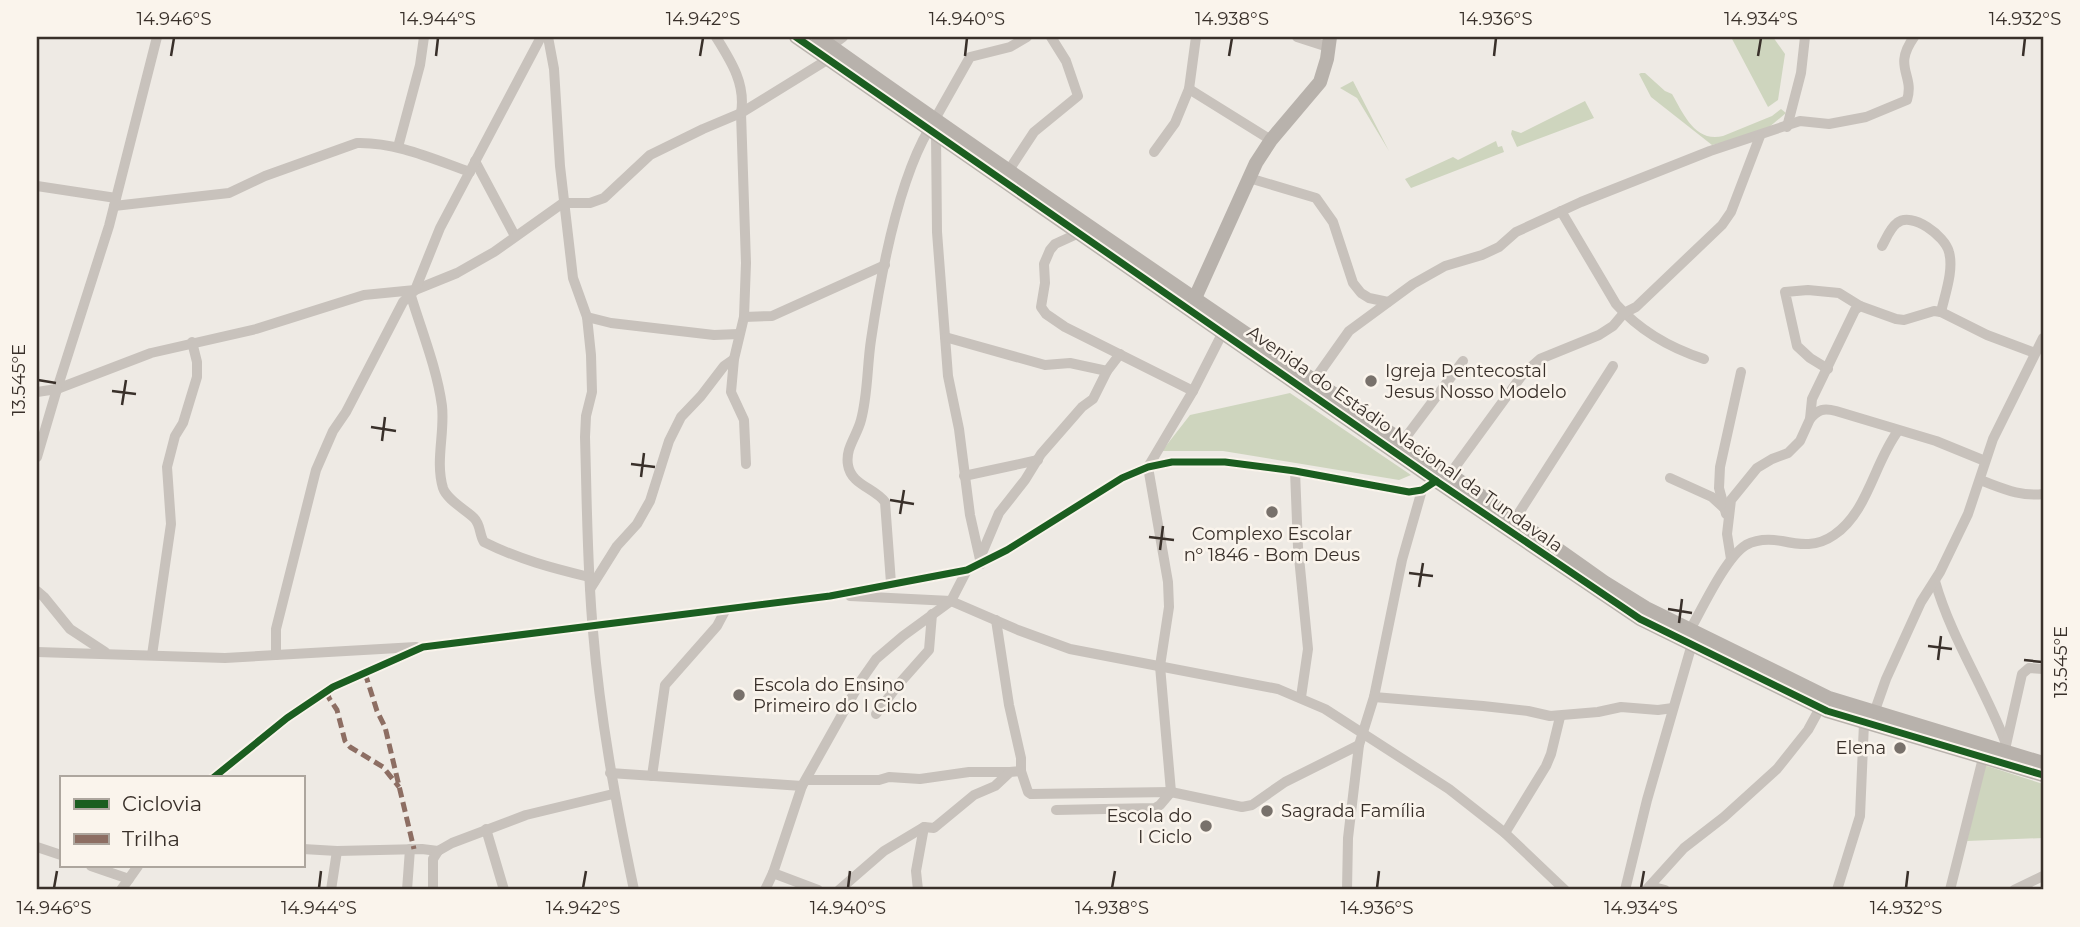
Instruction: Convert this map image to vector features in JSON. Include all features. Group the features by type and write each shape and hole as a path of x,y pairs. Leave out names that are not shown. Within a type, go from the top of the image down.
{"street":[{"path":"37,457 41,424 57,389 115,202 157,37"},
{"path":"398,147 420,65 424,37"},
{"path":"541,37 440,228 413,293 441,403 443,418 440,472 447,494 477,520 484,542 513,556 589,577"},
{"path":"548,37 554,69 563,203 573,278 586,317 592,368 592,392 586,416 585,438 592,627 610,773 634,890"},
{"path":"716,37 741,83 744,98 741,113 746,263 744,317 738,334 731,392 744,420 746,464"},
{"name":"Avenida do Estádio Nacional da Tundavala","path":"796,37 834,47"},
{"name":"Avenida do Estádio Nacional da Tundavala","path":"818,37 934,128 1079,233 1640,619 1691,637 1869,718 1983,758 2043,775"},
{"path":"891,583 885,502 852,476 848,469 847,456 861,419 871,339 885,265 918,148 934,128 970,57 1010,47 1027,37"},
{"path":"1009,170 1034,132 1078,96 1066,61 1051,37"},
{"path":"1154,152 1175,123 1189,89 1196,37"},
{"path":"1195,298 1249,178 1271,140 1320,82 1329,42 1297,37"},
{"path":"1787,127 1801,73 1805,37"},
{"path":"1315,379 1341,339 1368,316 1413,284 1445,266 1499,247 1516,232 1710,151 1800,121 1829,124 1866,117 1907,100 1909,91 1903,54 1914,37"},
{"path":"276,655 276,629 323,451 403,302 413,293 494,252 563,203 590,203 604,198 650,155 741,113 834,47"},
{"path":"1189,89 1271,140"},
{"path":"934,128 937,232 948,376 981,561"},
{"name":"Avenida do Estádio Nacional da Tundavala","path":"934,128 1009,170 1315,379 1604,582 1691,637 1820,708 2006,748 2043,763"},
{"path":"1450,474 1523,374 1540,359 1613,326 1721,225 1731,212 1760,136"},
{"path":"37,187 115,202 229,193 265,176 357,143 398,147 470,172"},
{"path":"475,161 515,236"},
{"path":"1249,178 1316,198 1333,222 1353,283 1361,293 1368,316"},
{"path":"1561,211 1624,313 1666,345 1704,359"},
{"path":"1882,246 1895,223 1903,220 1912,220 1935,232 1945,241 1950,253 1950,271 1941,312"},
{"path":"1079,233 1055,244 1044,264 1045,283 1041,307 1046,314 1065,327 1193,391"},
{"path":"744,317 772,316 885,265"},
{"path":"1828,369 1797,346 1785,292 1826,290 1839,293 1860,306 1904,320 1934,311 1941,312 1987,335 2035,353"},
{"path":"37,391 57,389 151,353 256,329 364,295 413,293"},
{"path":"1361,293 1375,300 1388,302"},
{"path":"1810,419 1812,399 1854,310 1860,306"},
{"path":"586,317 611,323 714,335 738,334"},
{"path":"1056,810 1155,808 1171,792 1160,666 1169,607 1168,582 1148,467 1193,391 1223,332"},
{"path":"945,337 1045,365 1070,363 1107,370"},
{"path":"1837,890 1860,816 1869,718 1921,602 1935,581 1968,514 1993,439 2043,338"},
{"path":"152,655 171,524 167,467 175,436 194,394 197,377 197,362 192,342"},
{"path":"981,561 999,513 1038,460 1082,407 1093,399 1107,370 1120,354"},
{"path":"590,589 617,546 637,524 650,501 669,441 681,417 724,366 734,359"},
{"path":"1403,441 1463,361"},
{"path":"1515,519 1613,366"},
{"path":"1731,559 1726,513 1719,488 1720,467 1741,372"},
{"path":"1726,513 1740,487 1764,464 1795,448 1816,412 1830,410 1936,441 1985,461"},
{"path":"1625,890 1691,637 1731,559 1744,546 1758,540 1807,545 1831,537 1851,516 1872,484 1898,431"},
{"path":"964,476 1038,460"},
{"path":"37,652 225,658 423,647 830,596 967,570 1007,550 1122,478 1148,467 1172,462 1200,460 1295,471 1409,492 1422,489 1436,481"},
{"path":"1295,471 1298,547 1308,649 1301,697"},
{"path":"1670,478 1712,498 1726,513"},
{"path":"1980,480 2018,494 2043,494"},
{"path":"1347,890 1348,838 1359,745 1374,697 1402,560 1422,489"},
{"path":"765,890 804,783 862,679 876,659 951,601 967,570"},
{"path":"1935,581 1942,603 1992,707 2006,748"},
{"path":"37,591 70,629 105,653"},
{"path":"830,596 951,601 1070,649 1278,689 1301,697 1449,789 1505,833 1564,890"},
{"path":"652,776 665,685 717,626 726,609"},
{"path":"876,714 929,650 932,614"},
{"path":"839,890 884,851 924,827 934,828 974,795 995,786 1015,772 1021,758 1009,705 996,620"},
{"path":"215,776 286,718 333,687 423,647"},
{"path":"2006,748 2022,674 2029,668 2043,668"},
{"path":"1374,697 1483,706 1560,717 1620,707 1658,710 1673,708"},
{"path":"1648,888 1684,848 1724,817 1777,769 1808,730 1820,708"},
{"path":"1505,833 1546,766 1560,717"},
{"path":"1015,772 1028,792 1036,794 1171,792 1242,807 1252,806 1285,782 1359,745"},
{"path":"1950,890 1983,758"},
{"path":"610,773 804,783 879,780 889,776 920,779 961,772 1015,772"},
{"path":"304,849 438,851 526,815 614,794"},
{"path":"918,890 916,871 924,827"},
{"path":"486,830 504,890"},
{"path":"37,846 60,855"},
{"path":"407,890 410,849"},
{"path":"331,890 337,851"},
{"path":"433,890 433,859 438,851"},
{"path":"94,867 129,879"},
{"path":"121,890 137,867"},
{"path":"773,873 817,890"},
{"path":"2014,890 2043,876"},
{"path":"1648,888 1665,890"}],"green space":[{"path":"1731,37 1773,37 1785,54 1778,100 1768,107"},
{"path":"1645,73 1672,94 1691,125 1705,135 1723,136 1772,116 1781,109 1786,113 1762,133 1712,145 1651,97 1639,74"},
{"path":"1353,81 1389,151 1357,98 1340,88"},
{"path":"1585,101 1594,118 1517,147 1512,130 1521,133"},
{"path":"1496,141 1504,152 1411,188 1405,179 1453,157 1458,160"},
{"path":"1290,393 1411,475 1399,480 1223,451 1162,451 1190,415"},
{"path":"1984,765 2043,784 2043,838 1967,841"}],"marked path":[{"path":"365,673 385,727 414,849"},
{"path":"327,691 337,710 345,741 350,747 383,767 399,787"}],"cycle path":[{"path":"796,37 1436,481 1640,619 1827,711 2043,775"},
{"path":"215,776 287,718 333,687 423,647 830,596 967,570 1007,550 1122,478 1148,467 1172,462 1225,462 1295,471 1409,492 1422,490 1436,481"}],"place":[{"name":"Igreja Pentecostal Jesus Nosso Modelo","path":"1371,381"},
{"name":"Complexo Escolar nº 1846 - Bom Deus","path":"1272,512"},
{"name":"Escola do Ensino Primeiro do I Ciclo","path":"739,695"},
{"name":"Elena","path":"1900,748"},
{"name":"Sagrada Família","path":"1267,811"},
{"name":"Escola do I Ciclo","path":"1206,826"}]}
